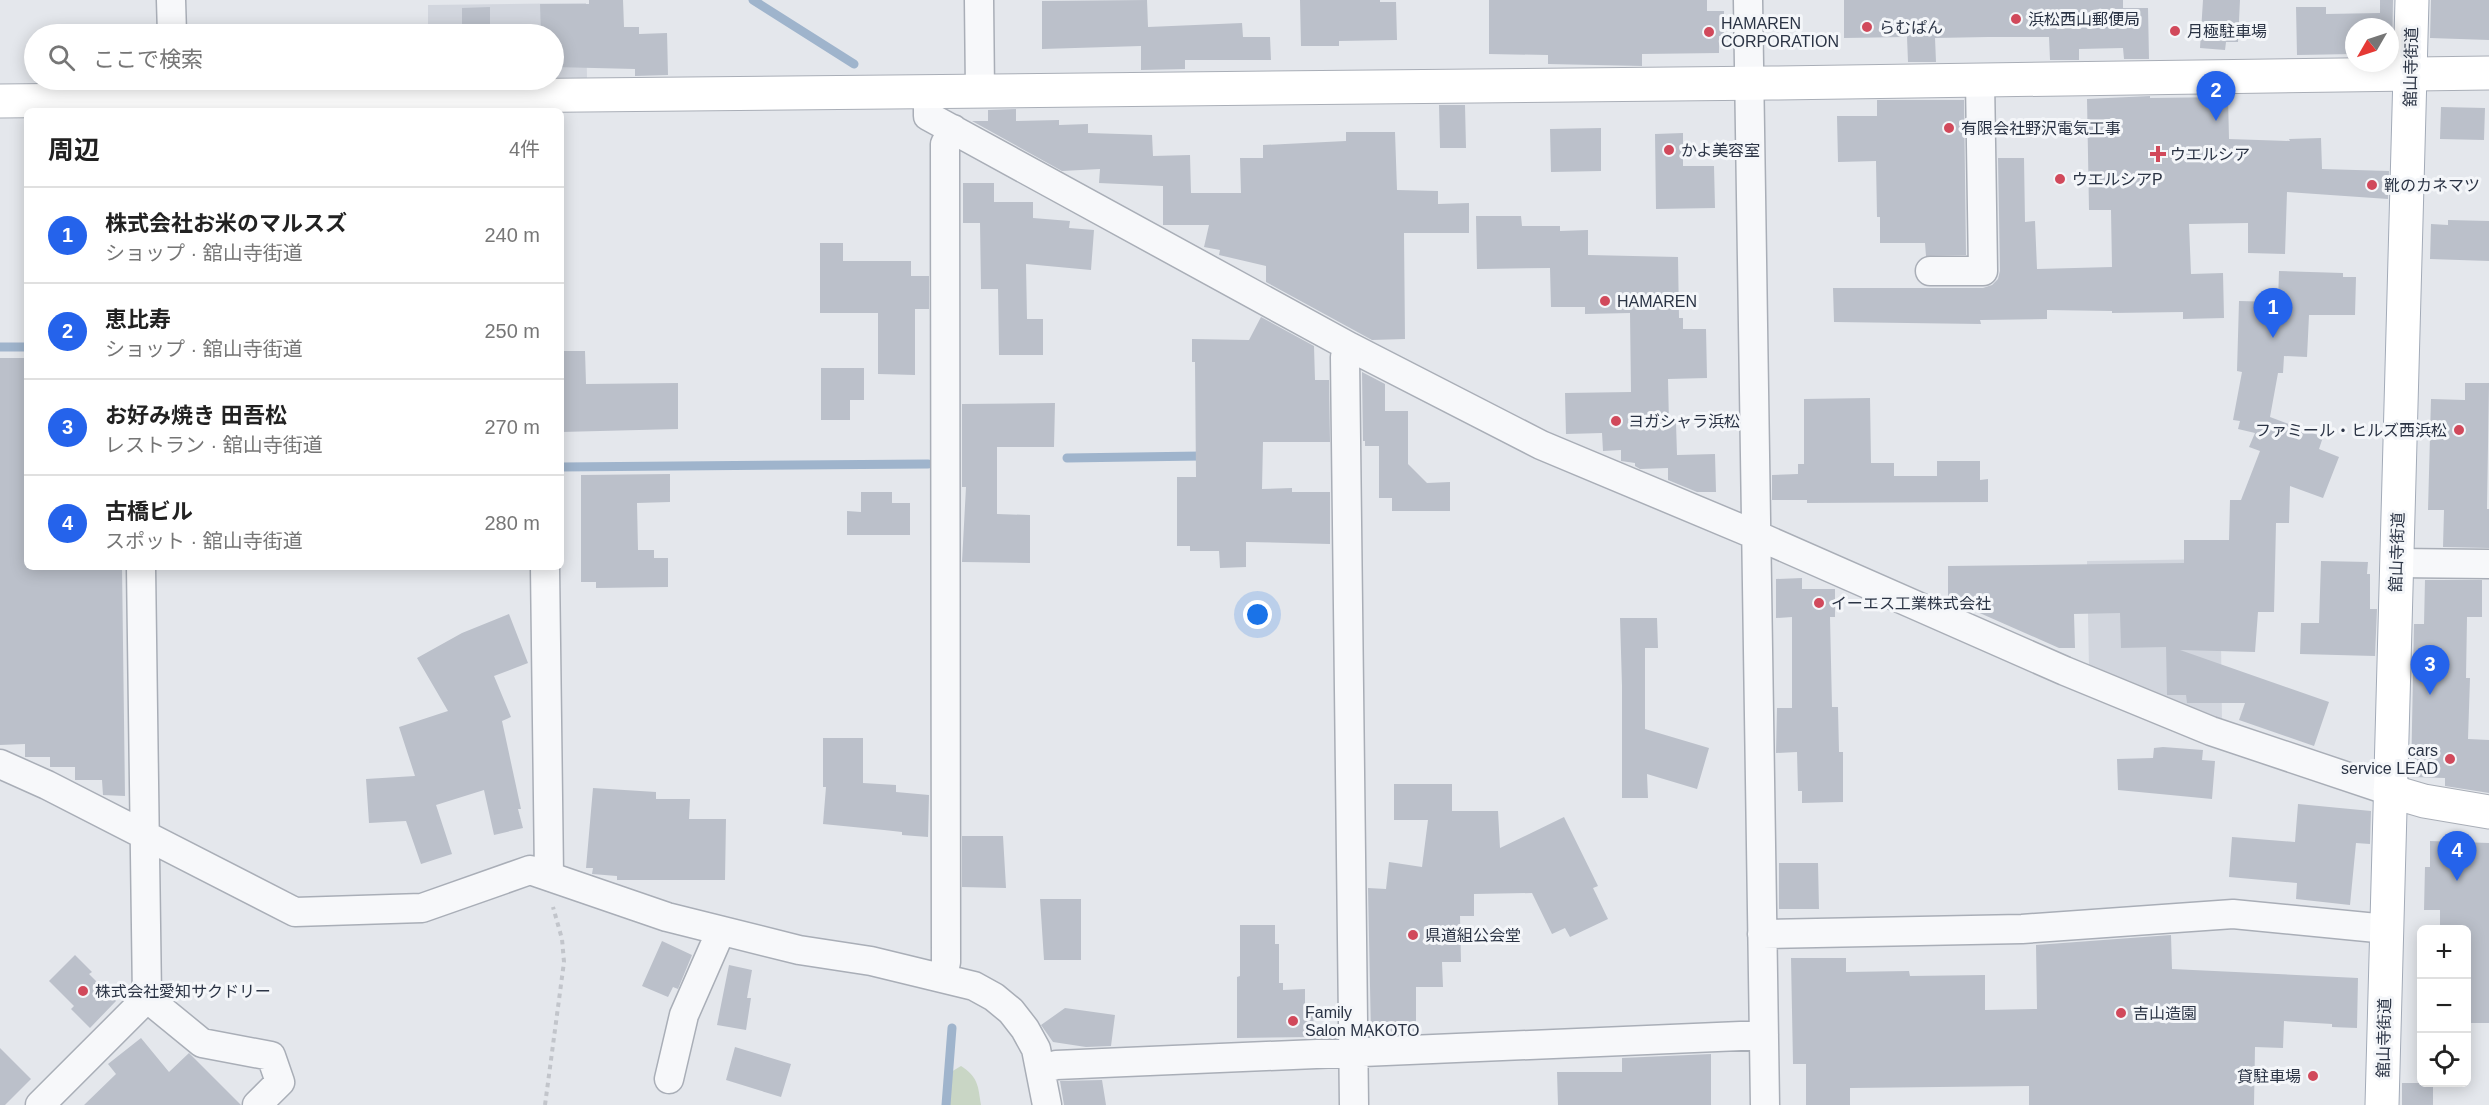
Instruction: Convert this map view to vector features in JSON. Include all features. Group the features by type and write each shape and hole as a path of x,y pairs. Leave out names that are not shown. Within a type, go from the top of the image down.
{"street":[{"path":"171,0 172,24"},
{"path":"979,0 980,91"},
{"path":"1748,0 1765,1105"},
{"name":"舘山寺街道","path":"2382,1105 2412,0"},
{"path":"176,90 225,105 539,103 980,91 1749,84 2489,73"},
{"path":"1930,271 1983,271 1980,80"},
{"path":"0,101 134,105 171,90"},
{"path":"927,92 928,116 1350,347 1541,445 1756,535 2065,671 2211,731 2424,801 2489,812"},
{"path":"944,977 946,962 945,144 953,129"},
{"path":"1350,347 1345,357 1345,368 1354,1105"},
{"path":"2397,563 2489,564"},
{"path":"40,1105 147,998 141,570"},
{"path":"545,570 549,875"},
{"path":"0,764 47,784 295,912 422,908 530,870 667,917 799,950 871,961 974,986 994,997 1011,1011 1035,1048 1047,1105"},
{"path":"1762,934 2022,929 2233,914 2387,929"},
{"path":"669,1079 684,1015 719,930"},
{"path":"147,998 202,1043 271,1056 280,1082 257,1105"},
{"path":"1041,1070 1056,1065 1764,1035"}],"path":[{"path":"545,1105 564,962 557,917 549,897 549,875"}],"shaded area":[{"path":"586,3 587,80 564,80 564,24 428,24 428,5"},
{"path":"2220,559 2222,723 2089,669 2087,561"}],"green space":[{"path":"961,1066 971,1074 976,1082 981,1105 944,1105 946,1075"}],"building":[{"path":"589,0 623,0 624,27 639,27 639,34 667,33 668,75 635,76 635,69 564,67 564,24 541,24 540,4 589,4"},
{"path":"1147,0 1148,27 1242,23 1243,37 1270,37 1271,60 1185,60 1185,69 1141,70 1141,46 1042,49 1042,1"},
{"path":"1300,0 1396,2 1397,40 1339,41 1339,46 1301,46"},
{"path":"1489,0 1707,0 1707,11 1724,11 1724,36 1719,36 1719,53 1642,54 1642,66 1548,64 1548,55 1489,54"},
{"path":"1844,0 2123,0 2123,8 2148,8 2149,59 2124,59 2123,48 2079,49 2079,60 2050,60 2049,37 1988,37 1935,38 1936,62 1908,62 1907,37 1844,38"},
{"path":"2203,0 2240,0 2238,42 2226,42 2225,50 2200,48"},
{"path":"2380,0 2393,0 2393,18 2345,18 2345,54 2297,55 2296,7 2326,7 2326,14 2380,13"},
{"path":"2431,0 2489,0 2489,40 2430,38"},
{"path":"490,7 490,24 462,24 462,8"},
{"path":"2150,96 2150,98 2228,97 2229,139 2290,141 2289,139 2321,138 2322,169 2389,171 2388,199 2287,192 2285,254 2248,253 2248,223 2189,224 2191,274 2223,273 2224,318 2183,319 2183,312 2112,313 2112,311 2047,310 2047,319 1980,320 1981,324 1834,322 1833,288 1983,288 1992,285 1998,279 2000,271 1998,158 2024,158 2025,222 2035,221 2037,269 2112,267 2111,210 2089,210 2087,99"},
{"path":"1877,100 1964,100 1966,255 1926,256 1925,243 1880,243 1876,161 1838,162 1837,116 1877,116"},
{"path":"1439,105 1465,105 1466,148 1440,148"},
{"path":"2441,107 2485,108 2484,140 2440,139"},
{"path":"1016,109 1016,121 1059,120 1059,125 1088,124 1088,133 1152,135 1153,156 1190,155 1191,193 1241,193 1240,158 1263,158 1263,145 1346,141 1346,132 1395,132 1397,190 1438,191 1438,204 1469,203 1469,233 1404,233 1405,339 1372,340 1266,282 1266,266 1219,255 1220,250 1204,247 1209,225 1163,225 1163,186 1099,183 1100,169 1062,171 972,121 988,121 988,110"},
{"path":"1601,128 1601,171 1551,172 1550,129"},
{"path":"1683,133 1683,166 1714,166 1715,208 1656,209 1655,134"},
{"path":"963,183 994,183 994,202 1033,202 1033,218 1070,221 1069,228 1094,230 1091,270 1026,264 1027,319 1043,319 1043,355 999,355 998,289 981,289 980,223 963,223"},
{"path":"1476,216 1521,216 1522,226 1560,226 1560,231 1588,230 1588,255 1678,257 1679,318 1683,318 1683,329 1706,329 1707,378 1668,379 1669,423 1676,423 1677,455 1715,454 1716,492 1697,492 1668,480 1668,468 1640,469 1635,466 1635,463 1621,461 1621,450 1603,451 1602,433 1566,434 1565,393 1631,392 1630,313 1585,314 1585,307 1551,307 1550,268 1477,269"},
{"path":"2448,220 2489,221 2489,261 2430,259 2431,224 2448,225"},
{"path":"820,243 843,243 843,261 911,261 911,276 929,276 929,309 915,309 915,375 878,374 878,313 820,313"},
{"path":"2279,271 2343,273 2343,277 2356,277 2355,315 2309,315 2307,357 2284,356 2283,373 2278,373 2270,417 2323,437 2319,449 2339,457 2323,498 2290,486 2289,523 2276,523 2274,612 2258,612 2255,652 2180,650 2329,702 2314,746 2239,720 2245,703 2187,703 2186,695 2167,695 2166,647 2121,648 2120,613 2074,614 2075,648 2059,648 1948,599 1948,566 2184,563 2184,540 2229,540 2230,500 2241,500 2260,451 2249,447 2255,433 2238,429 2240,421 2233,420 2242,372 2237,371 2239,301 2278,302"},
{"path":"1261,317 1314,346 1315,380 1329,380 1330,442 1263,442 1262,489 1292,488 1292,492 1330,492 1330,544 1246,542 1246,567 1220,568 1219,551 1190,551 1190,546 1177,546 1177,477 1196,477 1195,362 1192,362 1192,339 1249,340"},
{"path":"564,351 585,351 586,384 678,383 678,429 564,432"},
{"path":"0,358 24,358 24,570 122,570 125,796 103,795 102,780 75,780 75,767 50,767 50,757 25,757 25,744 0,745"},
{"path":"821,368 864,368 864,400 850,400 850,420 821,420"},
{"path":"1362,372 1385,384 1385,411 1408,411 1408,464 1427,483 1450,482 1450,511 1392,511 1392,498 1379,498 1379,446 1365,446 1365,441 1363,441"},
{"path":"2465,383 2489,383 2487,509 2489,509 2489,548 2443,547 2444,510 2428,510 2431,399 2465,400"},
{"path":"1870,398 1871,463 1894,463 1894,476 1937,476 1937,461 1980,461 1980,480 1988,479 1988,502 1807,503 1807,500 1772,500 1772,475 1798,474 1798,464 1804,464 1804,399"},
{"path":"1055,403 1054,447 997,447 997,514 1030,515 1030,563 962,562 966,487 962,487 962,404"},
{"path":"670,474 670,502 637,503 638,550 654,550 654,558 668,558 668,587 596,588 596,582 581,582 581,475"},
{"path":"861,492 892,492 892,503 910,503 910,535 847,535 847,511 861,512"},
{"path":"2321,561 2368,562 2370,609 2377,609 2375,656 2300,654 2301,623 2319,623"},
{"path":"1802,578 1802,589 1835,589 1835,617 1830,617 1832,707 1838,707 1839,752 1843,752 1843,802 1802,803 1802,791 1798,791 1797,752 1776,753 1777,708 1792,708 1792,617 1776,618 1776,579"},
{"path":"2425,580 2482,580 2482,617 2467,617 2466,678 2470,678 2468,739 2489,740 2489,793 2445,786 2445,778 2411,777 2414,624 2424,624"},
{"path":"509,614 528,663 494,676 511,717 502,721 523,828 494,835 484,790 436,805 452,854 421,864 406,821 369,823 366,779 415,776 399,727 448,711 417,658 462,633"},
{"path":"1620,618 1657,618 1658,648 1645,648 1645,729 1709,748 1697,789 1647,774 1648,798 1622,798"},
{"path":"823,738 863,738 863,783 896,785 896,792 929,795 928,837 823,824 826,787 823,787"},
{"path":"2154,748 2203,750 2202,760 2215,761 2212,799 2118,790 2117,759 2153,758"},
{"path":"1394,784 1452,784 1452,811 1498,811 1500,848 1564,817 1598,886 1593,888 1608,919 1570,937 1565,928 1552,934 1532,893 1474,894 1474,916 1460,916 1461,962 1442,962 1443,987 1416,987 1416,1033 1371,1035 1368,888 1386,889 1389,862 1422,867 1428,820 1394,820"},
{"path":"593,788 656,792 656,799 690,799 689,819 726,819 725,880 617,880 617,876 592,874 593,868 586,868"},
{"path":"2298,804 2371,811 2370,844 2356,843 2350,905 2296,899 2297,883 2229,877 2232,837 2295,842"},
{"path":"962,836 1003,836 1006,888 962,887"},
{"path":"2430,841 2489,843 2489,1023 2471,1023 2471,925 2440,925 2440,910 2424,910 2425,867 2430,867"},
{"path":"1779,863 1818,863 1819,909 1779,909"},
{"path":"1040,899 1081,899 1081,960 1044,960"},
{"path":"1240,925 1275,925 1275,944 1279,944 1279,983 1283,983 1283,990 1305,989 1305,1004 1313,1004 1314,1037 1237,1038"},
{"path":"2171,935 2172,969 2358,978 2357,1028 2284,1021 2283,1048 2255,1047 2254,1105 2029,1105 2029,1086 1850,1088 1850,1105 1806,1105 1806,1064 1793,1064 1791,958 1846,958 1846,972 1909,971 1910,976 1985,975 1985,1010 2037,1009 2036,945"},
{"path":"662,941 692,955 678,989 673,987 668,997 642,986"},
{"path":"75,955 92,972 89,974 116,1001 90,1028 71,1009 74,1006 49,981"},
{"path":"729,965 752,970 747,998 751,998 746,1030 717,1025"},
{"path":"1065,1008 1115,1015 1111,1046 1086,1047 1053,1042 1041,1025"},
{"path":"141,1038 169,1072 189,1053 241,1105 84,1105 116,1074 108,1064"},
{"path":"735,1047 791,1064 781,1097 726,1080"},
{"path":"0,1048 31,1079 5,1105 0,1105"},
{"path":"1711,1054 1711,1105 1558,1105 1557,1072 1622,1072 1622,1058"},
{"path":"1102,1080 1106,1105 1064,1105 1060,1081"},
{"path":"2402,1083 2417,1083 2417,1087 2433,1087 2433,1105 2402,1105"}],"waterway":[{"path":"753,0 854,64"},
{"path":"0,347 24,347"},
{"path":"1067,458 1201,456"},
{"path":"564,467 928,464"},
{"path":"946,1105 952,1028"}],"place":[{"name":"浜松西山郵便局","path":"2016,19"},
{"name":"らむぱん","path":"1867,27"},
{"name":"月極駐車場","path":"2175,31"},
{"name":"HAMAREN CORPORATION","path":"1709,32"},
{"name":"恵比寿","path":"2216,121"},
{"name":"有限会社野沢電気工事","path":"1949,128"},
{"name":"かよ美容室","path":"1669,150"},
{"name":"ウエルシア","path":"2158,154"},
{"name":"ウエルシアP","path":"2060,179"},
{"name":"靴のカネマツ","path":"2372,185"},
{"name":"HAMAREN","path":"1605,301"},
{"name":"株式会社お米のマルスズ","path":"2273,338"},
{"name":"ヨガシャラ浜松","path":"1616,421"},
{"name":"ファミール・ヒルズ西浜松","path":"2459,430"},
{"name":"イーエス工業株式会社","path":"1819,603"},
{"name":"お好み焼き 田吾松","path":"2430,695"},
{"name":"cars service LEAD","path":"2450,759"},
{"name":"古橋ビル","path":"2457,881"},
{"name":"県道組公会堂","path":"1413,935"},
{"name":"株式会社愛知サクドリー","path":"83,991"},
{"name":"吉山造園","path":"2121,1013"},
{"name":"Family Salon MAKOTO","path":"1293,1021"},
{"name":"貸駐車場","path":"2313,1076"}]}
